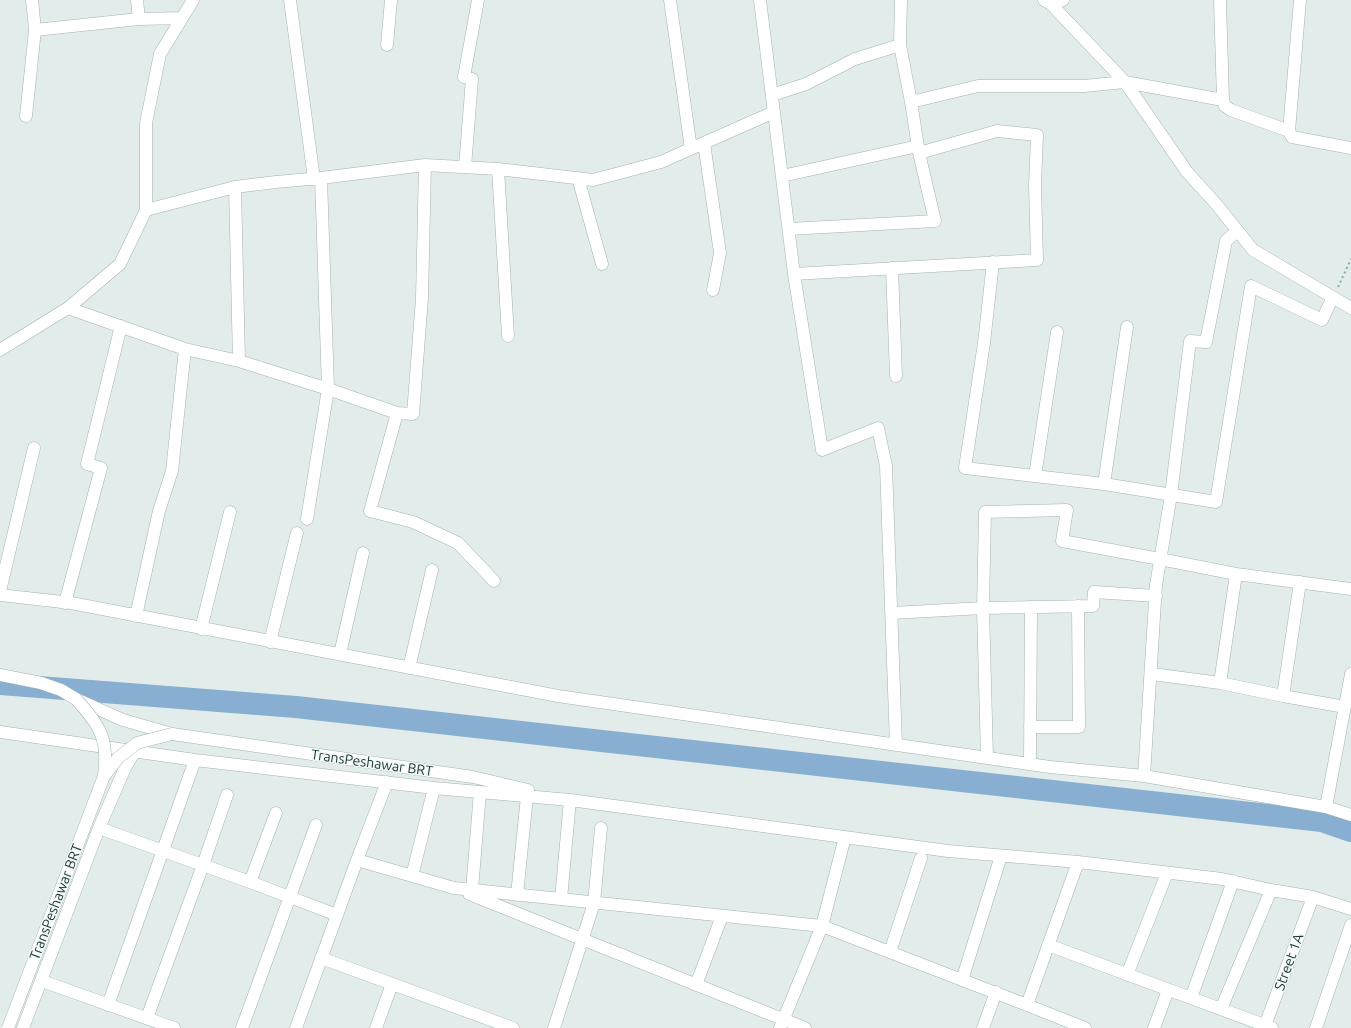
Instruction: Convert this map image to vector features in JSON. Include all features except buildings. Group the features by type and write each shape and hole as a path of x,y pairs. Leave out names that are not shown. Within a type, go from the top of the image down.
{"street":[{"path":"26,116 35,30 32,0"},
{"path":"137,0 138,19"},
{"path":"0,350 68,308 120,264 146,210 146,122 160,54 193,0"},
{"path":"290,0 318,179 328,388 307,519"},
{"path":"387,45 391,0"},
{"path":"466,167 472,79 464,77 478,0"},
{"path":"670,0 692,149"},
{"path":"760,0 794,274 822,450 878,428 886,466 896,745"},
{"path":"789,229 935,221 918,150 911,102 900,45 900,0"},
{"path":"1048,2 1063,0"},
{"path":"1220,0 1223,100 1225,106 1231,110 1289,131"},
{"path":"1300,0 1289,131 1292,137 1351,148"},
{"path":"1048,2 1125,82 1187,172 1217,204 1237,231 1254,250 1351,308"},
{"path":"35,30 138,19 182,18"},
{"path":"772,95 806,84 855,59 900,45"},
{"path":"911,102 978,86 1084,86 1125,82 1223,100"},
{"path":"146,210 235,187 318,179 425,165 498,169 593,180 661,162 774,112"},
{"path":"782,176 918,150 997,131 1037,135 1035,185 1037,260 794,274"},
{"path":"704,143 720,253 713,290"},
{"path":"68,308 185,348 328,388 397,413 413,414 422,298 425,165"},
{"path":"498,169 508,336"},
{"path":"578,178 602,264"},
{"path":"235,187 239,362"},
{"path":"1144,776 1156,596 1160,559 1171,495 1190,341 1206,342 1226,241 1237,231"},
{"path":"992,262 984,343 965,468 1104,484 1216,502 1251,286 1322,320 1333,297"},
{"path":"892,268 896,376"},
{"path":"66,602 101,468 87,464 121,326"},
{"path":"1104,484 1126,327"},
{"path":"1035,476 1058,332"},
{"path":"136,616 159,511 172,471 185,348"},
{"path":"397,413 370,512 413,522 458,543 494,581"},
{"path":"0,591 34,448"},
{"path":"987,758 983,608 985,512 1067,510 1062,542 1236,574 1351,589"},
{"path":"201,629 230,512"},
{"path":"270,642 297,533"},
{"path":"340,654 363,553"},
{"path":"409,668 432,570"},
{"path":"1220,683 1236,574"},
{"path":"1283,696 1300,582"},
{"path":"892,613 983,608 1093,606 1094,592 1156,596"},
{"path":"0,595 66,602 558,696 1030,764 1144,776 1326,807 1351,815"},
{"path":"1030,727 1079,727 1078,606"},
{"path":"1030,764 1031,607"},
{"name":"TransPeshawar BRT","path":"0,674 41,683 61,690 76,699 123,720 172,734 473,777 570,800"},
{"path":"1152,674 1220,683 1283,696 1345,706"},
{"path":"1326,807 1351,674"},
{"name":"TransPeshawar BRT","path":"8,1028 104,776 106,762 105,744 99,728 88,712 76,699"},
{"path":"0,732 195,760 434,788 570,800 948,851 1078,862 1222,879 1271,890 1313,897 1351,909"},
{"name":"TransPeshawar BRT","path":"104,776 118,758 137,743 172,734"},
{"path":"23,1028 99,828 125,768 135,751"},
{"path":"108,1005 195,760"},
{"path":"296,1028 357,860 388,782"},
{"path":"412,876 434,788"},
{"path":"472,890 480,792"},
{"path":"147,1018 227,795"},
{"path":"517,894 527,796"},
{"path":"561,899 570,800"},
{"path":"250,882 276,813"},
{"path":"242,1028 316,825"},
{"path":"99,828 337,915"},
{"path":"554,1028 594,903 601,828"},
{"path":"781,1024 822,926 845,837"},
{"path":"962,980 1001,856"},
{"path":"890,952 921,858"},
{"path":"357,860 454,888 696,985 781,1024 805,1028"},
{"path":"1028,1004 1078,862"},
{"path":"1127,975 1167,873"},
{"path":"1192,998 1233,882"},
{"path":"454,888 822,926 1028,1004 1085,1028"},
{"path":"1221,1009 1271,890"},
{"name":"Street 1A","path":"1267,1027 1313,897"},
{"path":"696,985 722,916"},
{"path":"1316,1028 1351,925"},
{"path":"1048,945 1267,1027"},
{"path":"321,958 512,1028"},
{"path":"42,981 174,1028"},
{"path":"376,1028 392,984"},
{"path":"1154,1028 1168,990"},
{"path":"983,1028 996,992"}],"path":[{"path":"1333,297 1351,259"}],"waterway":[{"path":"0,684 296,707 1322,821 1351,831"}]}
